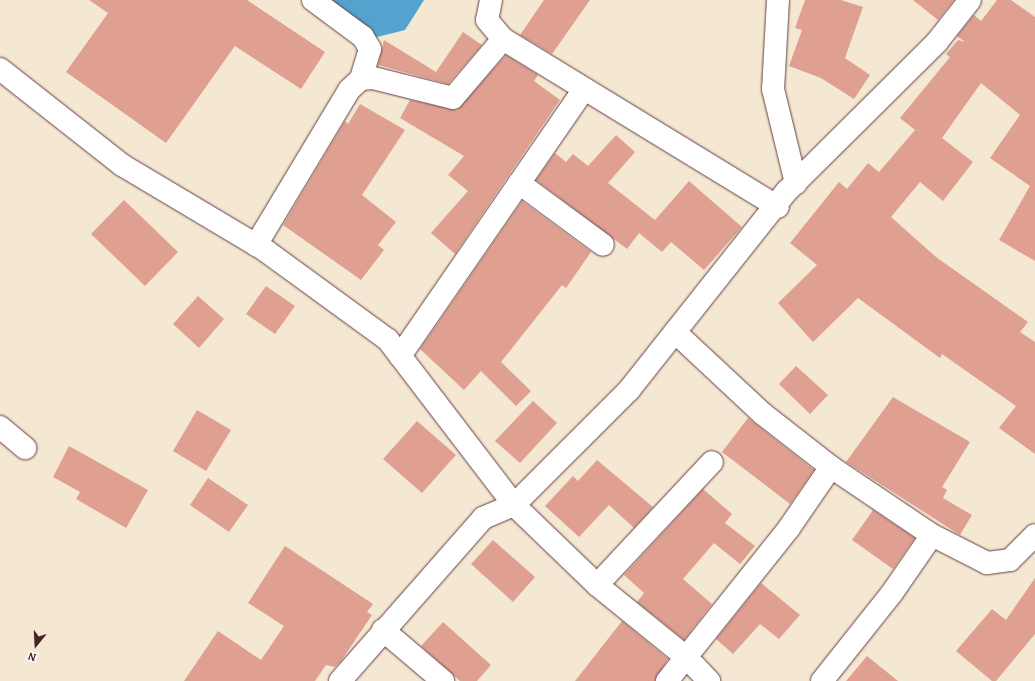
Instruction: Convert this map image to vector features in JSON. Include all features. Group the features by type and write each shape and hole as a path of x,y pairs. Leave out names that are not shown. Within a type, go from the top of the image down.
{"street":[{"path":"256,245 349,90 361,79 370,49 363,37 313,0"},
{"path":"491,0 487,20 504,39 778,207"},
{"path":"778,0 773,89 796,183"},
{"path":"340,681 383,630 483,518 514,505 629,390 674,332 778,207 796,183 937,42 970,0"},
{"path":"361,79 373,78 453,98 466,88 504,39"},
{"path":"0,69 122,166 256,245 388,340 514,505 597,585 687,658 709,681"},
{"path":"400,356 584,89"},
{"path":"518,183 603,245"},
{"path":"674,332 763,414 831,467 932,535 987,563 1010,560 1035,535"},
{"path":"0,427 25,448"},
{"path":"597,585 712,462"},
{"path":"667,681 687,658 724,606 789,528 831,467"},
{"path":"822,681 892,593 932,535"},
{"path":"383,630 443,681"}],"water":[{"path":"322,0 424,0 405,30 377,37"}],"building":[{"path":"89,0 247,0 325,52 301,89 235,46 166,143 66,72 108,13"},
{"path":"544,0 590,0 552,54 520,35"},
{"path":"805,0 841,0 863,7 845,58 870,75 854,99 821,78 789,66 802,30 795,28"},
{"path":"913,0 954,0 938,20"},
{"path":"997,0 1011,0 1035,17 1035,261 999,240 1030,186 990,158 1020,115 981,83 942,138 973,162 943,201 920,182 891,217 936,257 1028,322 1020,332 1035,342 1035,454 999,428 1016,406 942,354 940,358 858,298 813,342 778,303 817,265 790,243 839,182 847,189 868,163 879,172 915,130 900,118 950,57 946,54 958,40 965,42 957,36 974,15 981,21"},
{"path":"463,32 482,45 448,84 378,65 384,40 436,72"},
{"path":"506,55 538,75 534,81 560,100 455,254 431,233 468,191 448,175 464,156 400,118 410,100 457,110"},
{"path":"360,104 405,130 362,195 396,222 378,245 384,250 361,280 283,225 345,121 348,124"},
{"path":"616,135 635,152 608,183 655,220 689,181 742,227 704,270 671,242 662,252 639,233 627,249 536,180 555,153 566,162 573,154 588,166"},
{"path":"124,200 178,252 145,286 91,234"},
{"path":"522,201 591,252 566,288 562,285 501,362 531,391 516,406 481,371 464,390 420,349"},
{"path":"266,286 295,306 275,334 246,314"},
{"path":"198,296 224,319 199,348 173,324"},
{"path":"796,366 828,395 810,414 779,384"},
{"path":"893,397 970,442 942,487 947,490 943,498 972,515 960,535 846,462"},
{"path":"533,401 557,423 520,463 495,441"},
{"path":"197,410 231,430 206,471 173,451"},
{"path":"748,418 814,470 790,504 722,452"},
{"path":"417,421 456,455 422,493 383,459"},
{"path":"69,446 148,490 126,528 76,499 80,492 53,477"},
{"path":"597,460 653,507 634,528 609,505 579,537 545,506 573,476 578,481"},
{"path":"208,478 248,505 229,532 190,505"},
{"path":"703,489 732,514 725,523 755,546 740,564 714,543 683,579 712,604 684,640 637,602 644,593 624,575"},
{"path":"873,510 915,538 893,569 852,540"},
{"path":"493,540 535,577 513,602 471,564"},
{"path":"285,546 373,604 367,612 372,615 341,661 335,667 326,665 315,681 184,681 218,631 261,660 284,626 248,603"},
{"path":"1035,578 1035,634 996,681 992,681 956,651 992,609 1006,620"},
{"path":"761,583 800,615 779,639 760,624 733,654 716,639"},
{"path":"622,621 668,659 655,681 575,681"},
{"path":"443,622 491,665 477,681 460,681 421,646"},
{"path":"867,656 898,681 846,681"}]}
